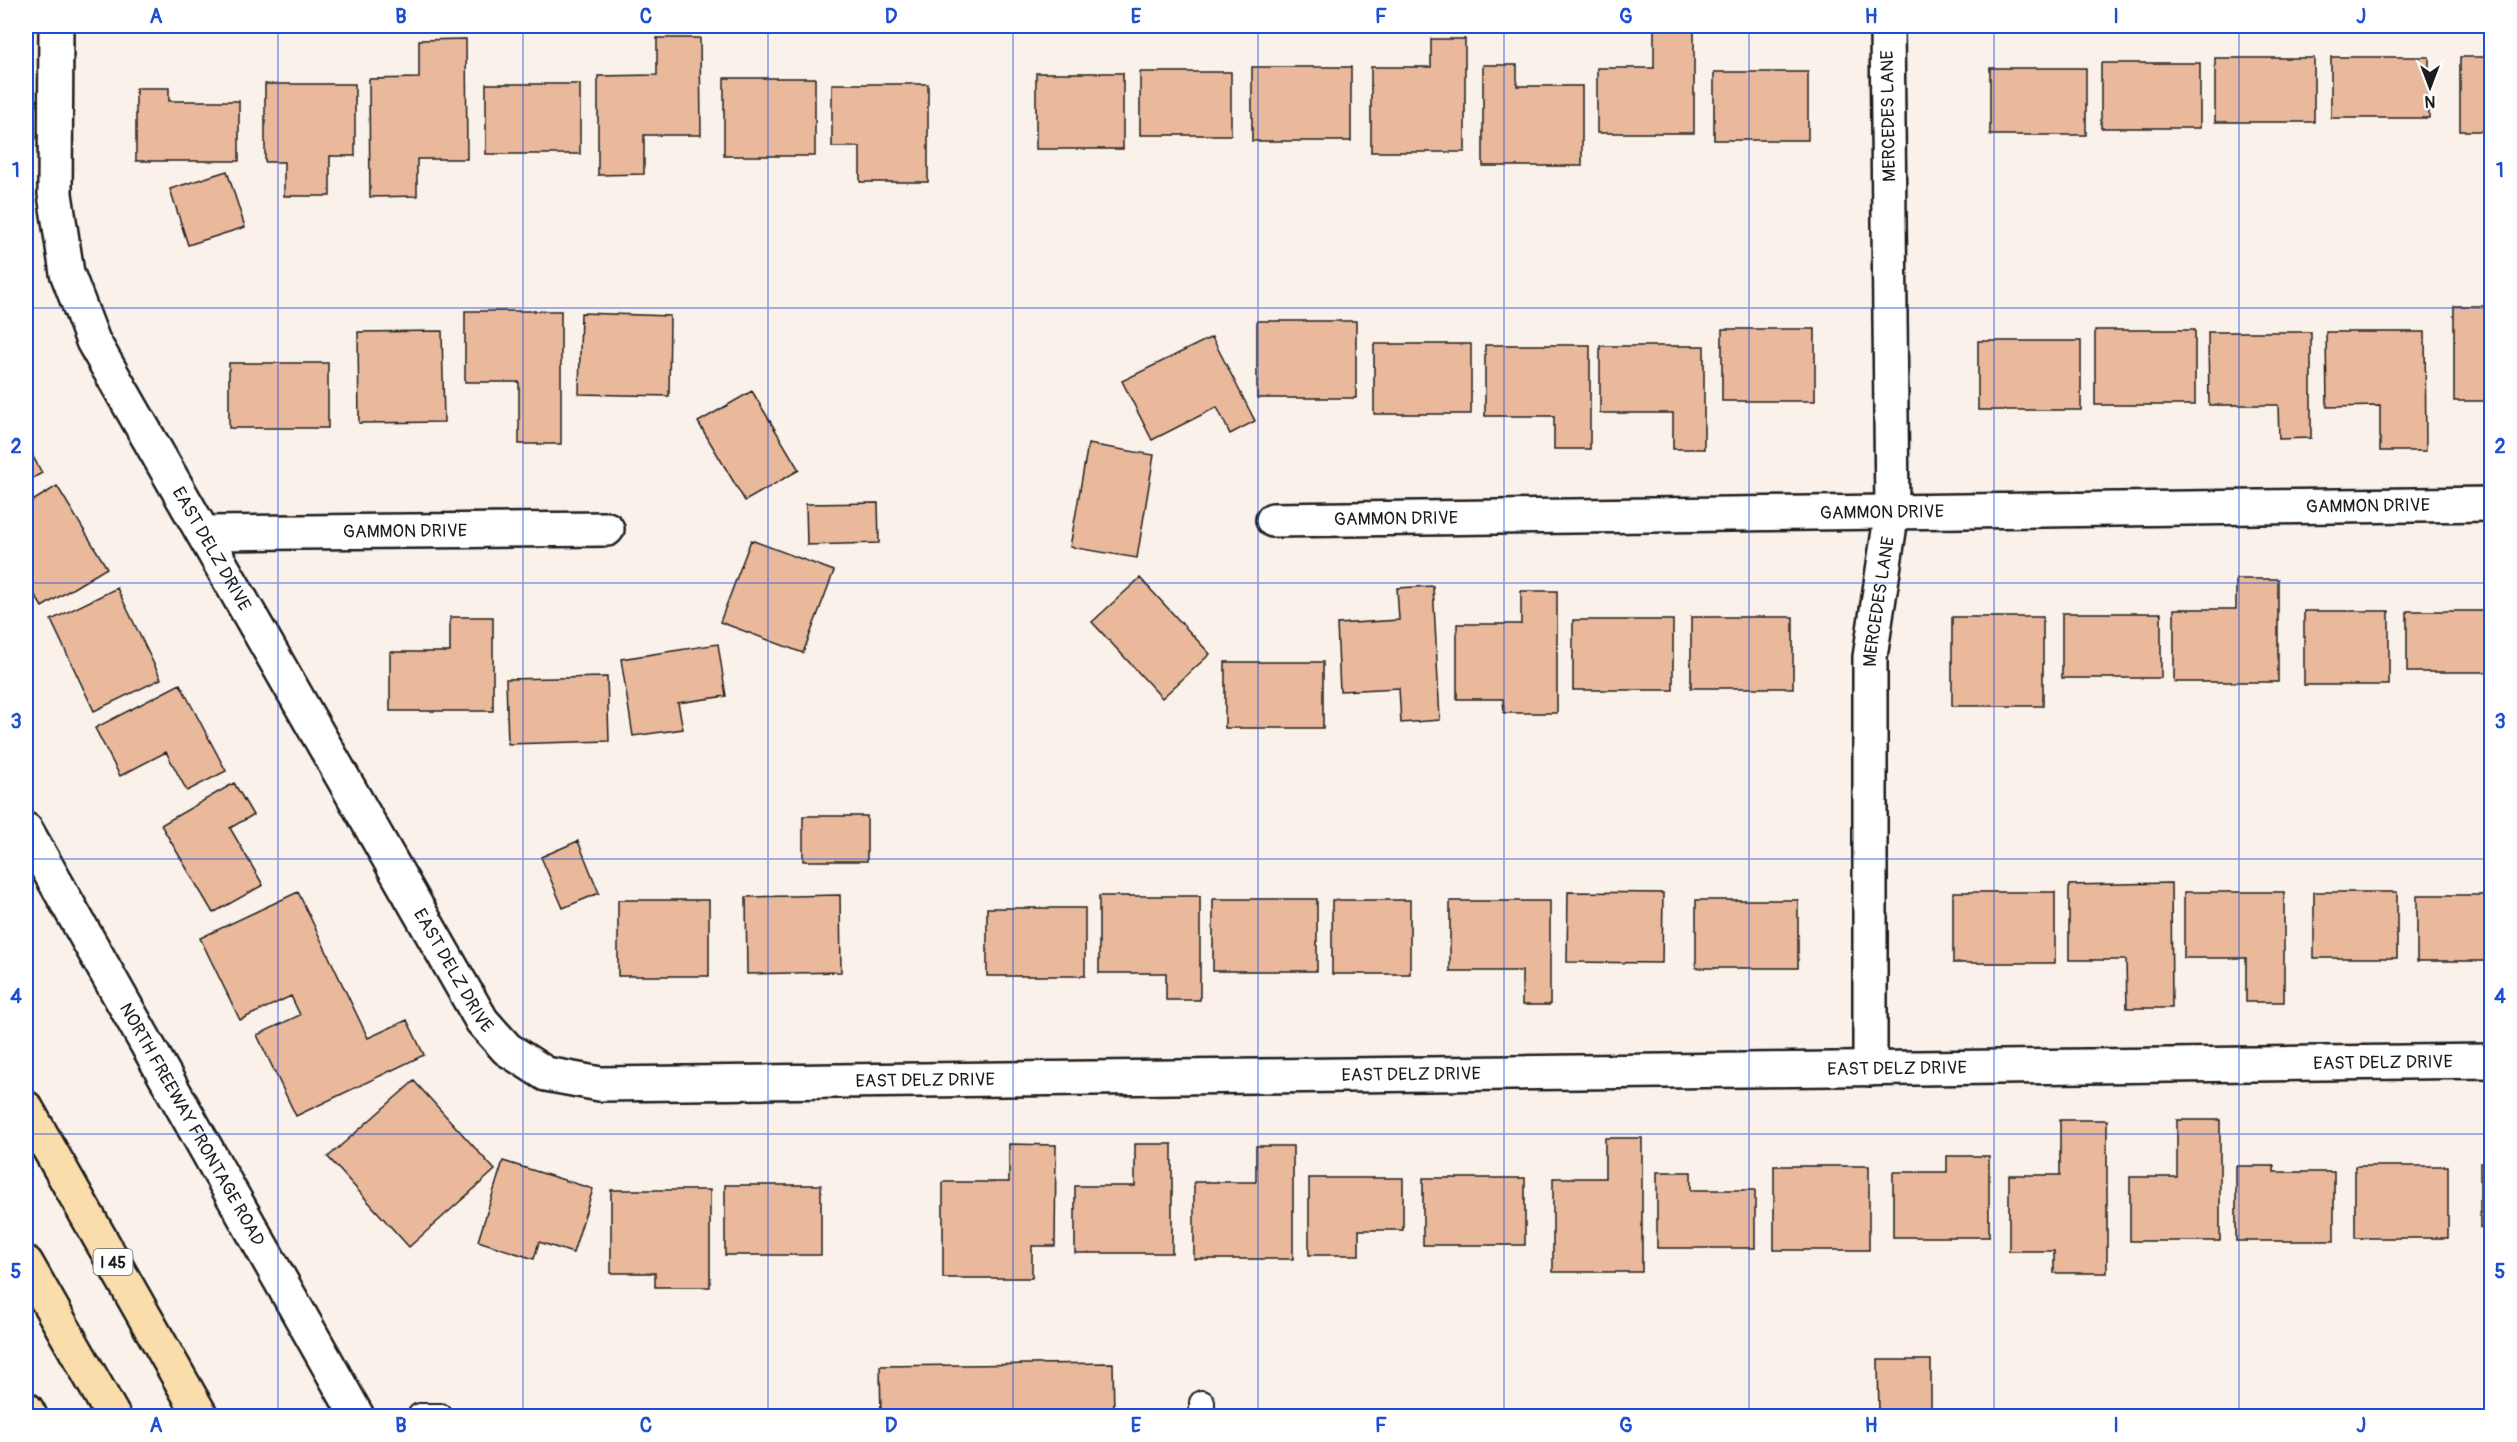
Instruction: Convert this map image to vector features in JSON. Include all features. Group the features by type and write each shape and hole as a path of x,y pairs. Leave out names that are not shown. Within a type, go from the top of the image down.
{"highway":[{"name":"I 45","path":"26,1108 201,1416"},
{"path":"26,1263 113,1416"},
{"path":"26,1409 30,1416"}],"street":[{"name":"EAST DELZ DRIVE","path":"56,26 55,194 67,273 93,341 482,1021 507,1049 546,1074 600,1084 2492,1061"},
{"name":"MERCEDES LANE","path":"1870,1069 1870,657 1892,511 1887,26"},
{"name":"GAMMON DRIVE","path":"1273,519 2492,504"},
{"name":"GAMMON DRIVE","path":"203,533 607,529"},
{"name":"NORTH FREEWAY FRONTAGE ROAD","path":"26,831 357,1416"}],"lane":[{"path":"420,1416 440,1416"}],"building":[{"path":"2492,26 2492,131 2460,131 2460,57 2491,57"},
{"path":"1654,28 1694,28 1694,133 1597,133 1597,68 1654,68"},
{"path":"657,38 700,38 701,135 644,135 644,174 598,175 598,76 657,75"},
{"path":"466,39 467,159 417,159 417,196 370,197 369,79 419,78 419,40"},
{"path":"1431,39 1465,39 1465,152 1371,152 1371,67 1431,67"},
{"path":"2331,57 2429,57 2429,118 2331,118"},
{"path":"2215,58 2314,58 2314,122 2215,122"},
{"path":"2101,63 2200,63 2200,128 2101,128"},
{"path":"1483,65 1517,65 1517,86 1582,86 1582,166 1483,166"},
{"path":"1252,67 1351,67 1351,141 1252,141"},
{"path":"1990,68 2086,68 2086,135 1990,135"},
{"path":"1140,72 1231,72 1231,135 1140,135"},
{"path":"1714,72 1808,72 1808,140 1714,140"},
{"path":"1036,73 1123,73 1123,149 1036,149"},
{"path":"724,78 815,78 815,156 724,156"},
{"path":"265,84 355,84 355,156 330,156 330,196 284,196 284,162 265,162"},
{"path":"486,84 580,84 580,154 486,154"},
{"path":"832,84 928,84 928,182 860,182 860,147 832,147"},
{"path":"136,88 169,88 169,101 239,101 239,161 136,161"},
{"path":"227,171 245,227 188,245 170,189"},
{"path":"2454,306 2492,306 2492,401 2454,401"},
{"path":"465,311 561,311 561,444 519,444 519,382 465,382"},
{"path":"581,313 670,316 669,396 579,394"},
{"path":"1257,321 1356,321 1356,398 1257,398"},
{"path":"1722,329 1815,329 1815,401 1722,401"},
{"path":"2095,330 2195,330 2195,405 2095,405"},
{"path":"442,331 444,422 359,423 358,332"},
{"path":"2208,332 2311,332 2311,438 2279,439 2278,405 2209,405"},
{"path":"2326,332 2425,332 2426,451 2380,451 2380,406 2327,407"},
{"path":"1212,337 1255,421 1230,434 1217,407 1152,440 1122,381"},
{"path":"1978,341 2081,341 2081,410 1978,410"},
{"path":"1374,344 1471,344 1471,414 1374,414"},
{"path":"1485,345 1590,345 1590,449 1554,449 1554,416 1485,416"},
{"path":"1600,346 1704,346 1704,449 1673,449 1673,413 1600,413"},
{"path":"229,363 328,363 328,428 229,428"},
{"path":"752,391 799,470 745,501 698,422"},
{"path":"26,444 42,473 26,482"},
{"path":"1088,444 1154,455 1137,558 1070,547"},
{"path":"57,486 107,568 42,607 26,580 26,505"},
{"path":"878,503 879,543 807,545 806,504"},
{"path":"751,540 834,571 803,653 720,622"},
{"path":"1140,578 1210,654 1162,698 1092,622"},
{"path":"2236,579 2278,579 2278,682 2174,682 2174,609 2236,609"},
{"path":"1433,586 1440,720 1401,723 1399,688 1340,691 1337,624 1399,620 1397,588"},
{"path":"117,588 161,679 94,711 51,620"},
{"path":"1521,591 1557,591 1557,713 1504,713 1503,699 1457,699 1457,624 1521,624"},
{"path":"2304,611 2389,611 2389,685 2304,685"},
{"path":"2407,611 2492,611 2492,672 2407,672"},
{"path":"2062,613 2161,613 2161,678 2062,678"},
{"path":"450,617 493,617 493,711 390,711 390,652 450,652"},
{"path":"1691,617 1793,617 1793,688 1691,688"},
{"path":"1952,617 2043,617 2043,706 1952,706"},
{"path":"1573,620 1673,620 1673,690 1573,690"},
{"path":"718,644 726,696 678,703 683,729 633,736 621,659"},
{"path":"1225,662 1323,662 1323,728 1225,728"},
{"path":"607,677 609,741 508,744 506,679"},
{"path":"180,684 226,771 187,791 166,752 120,776 95,728"},
{"path":"234,783 253,815 230,828 263,885 213,913 161,825"},
{"path":"803,816 867,816 867,861 803,861"},
{"path":"578,841 599,893 563,908 541,857"},
{"path":"2171,883 2172,1008 2127,1008 2126,960 2069,960 2069,885"},
{"path":"298,892 368,1038 407,1020 424,1055 296,1116 257,1035 300,1015 291,996 240,1020 200,938"},
{"path":"1568,892 1663,893 1662,963 1567,962"},
{"path":"1953,892 2055,892 2055,963 1953,963"},
{"path":"2184,892 2284,892 2284,1002 2246,1002 2246,958 2184,958"},
{"path":"2314,892 2397,892 2397,958 2314,958"},
{"path":"840,895 841,972 747,974 746,897"},
{"path":"2417,895 2492,895 2492,961 2417,961"},
{"path":"1099,896 1200,896 1200,1000 1166,1000 1166,973 1099,973"},
{"path":"1213,899 1317,899 1317,971 1213,971"},
{"path":"618,900 709,900 709,976 618,976"},
{"path":"1332,900 1410,900 1410,974 1332,974"},
{"path":"1696,900 1798,900 1798,968 1696,968"},
{"path":"1450,901 1550,901 1550,1005 1522,1005 1522,971 1450,971"},
{"path":"987,908 1085,908 1085,976 987,976"},
{"path":"414,1081 495,1170 409,1247 328,1157"},
{"path":"2060,1120 2107,1120 2107,1273 2054,1273 2054,1251 2009,1251 2009,1175 2060,1175"},
{"path":"2177,1120 2220,1120 2220,1241 2130,1241 2130,1177 2177,1177"},
{"path":"1605,1138 1642,1138 1642,1272 1553,1272 1553,1178 1605,1178"},
{"path":"1009,1144 1056,1145 1055,1246 1032,1246 1032,1278 943,1278 943,1182 1009,1182"},
{"path":"1135,1144 1172,1144 1172,1253 1075,1253 1075,1186 1135,1186"},
{"path":"1256,1146 1293,1146 1293,1259 1194,1259 1194,1182 1256,1182"},
{"path":"1947,1156 1989,1156 1989,1237 1893,1237 1893,1172 1947,1172"},
{"path":"503,1161 593,1189 573,1253 539,1242 534,1259 478,1241"},
{"path":"2480,1163 2492,1163 2492,1228 2480,1228"},
{"path":"1774,1166 1869,1166 1869,1250 1774,1250"},
{"path":"2236,1166 2274,1166 2274,1172 2334,1172 2334,1241 2236,1241"},
{"path":"2355,1166 2448,1166 2448,1238 2355,1238"},
{"path":"1657,1172 1691,1172 1691,1190 1755,1190 1755,1248 1657,1248"},
{"path":"1309,1178 1403,1178 1403,1230 1359,1230 1359,1255 1309,1255"},
{"path":"1423,1178 1525,1178 1525,1245 1423,1245"},
{"path":"725,1185 821,1185 821,1255 725,1255"},
{"path":"611,1190 710,1190 710,1287 655,1287 655,1273 611,1273"},
{"path":"1878,1360 1931,1360 1931,1416 1879,1416"},
{"path":"1113,1363 1114,1416 881,1416 880,1366"}]}
